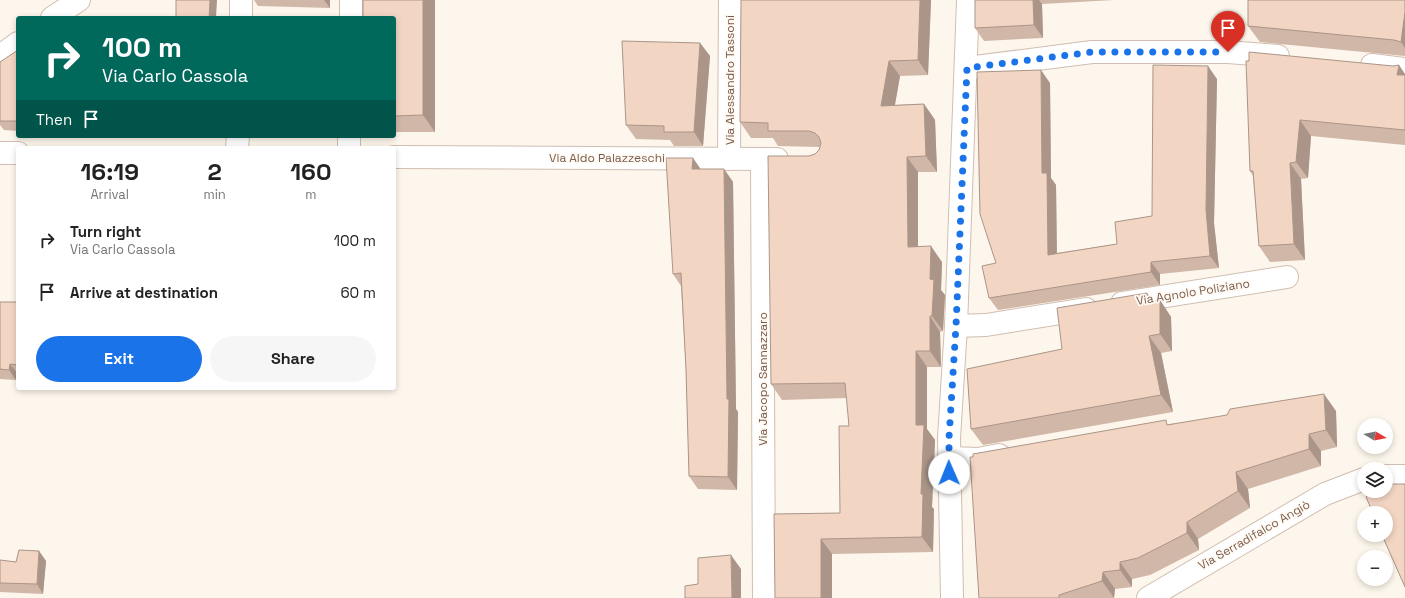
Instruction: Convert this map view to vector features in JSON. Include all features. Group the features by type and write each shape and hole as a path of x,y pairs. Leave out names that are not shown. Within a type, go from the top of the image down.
{"street":[{"path":"55,16 79,0"},
{"path":"241,0 241,16"},
{"path":"351,0 351,16"},
{"name":"Via Alessandro Tassoni","path":"730,0 730,159"},
{"path":"952,598 949,458 967,68 968,0"},
{"path":"0,56 16,44"},
{"path":"967,68 1092,52 1228,52 1297,58"},
{"path":"1351,63 1405,69"},
{"path":"0,153 16,153"},
{"name":"Via Aldo Palazzeschi","path":"396,157 798,159"},
{"name":"Via Jacopo Sannazzaro","path":"762,160 764,598"},
{"name":"Via Agnolo Poliziano","path":"956,326 986,325 1287,277"},
{"path":"949,458 978,459 1017,452"},
{"path":"1393,476 1405,476"},
{"name":"Via Serradifalco Angiò","path":"1148,598 1325,494 1357,482"}],"building":[{"path":"176,0 210,0 209,16 176,16"},
{"path":"363,0 423,0 423,115 396,116 396,16 363,16"},
{"path":"741,0 920,0 918,60 889,61 881,106 924,104 926,156 907,157 908,247 931,246 930,279 934,280 932,316 930,316 930,351 916,351 916,425 924,425 921,494 923,494 922,537 821,539 821,598 775,598 774,514 840,513 839,426 849,426 845,383 771,384 768,156 809,156 815,154 819,150 821,143 819,137 815,133 809,131 768,131 768,123 740,122"},
{"path":"975,0 1033,0 1034,25 975,28"},
{"path":"1248,0 1405,0 1401,42 1394,40 1248,26"},
{"path":"622,41 700,43 694,132 664,132 664,126 626,125"},
{"path":"16,51 16,121 0,121 0,62"},
{"path":"1249,52 1393,66 1399,65 1397,75 1405,75 1405,130 1300,120 1296,162 1290,163 1294,244 1259,246 1253,171 1250,171 1246,61 1249,61"},
{"path":"1153,65 1208,66 1206,210 1210,256 1151,262 1151,272 989,298 982,266 996,263 980,214 977,72 1041,70 1042,173 1047,173 1048,255 1117,244 1115,222 1152,216"},
{"path":"666,158 693,158 692,169 724,169 727,399 729,399 728,477 689,476 681,273 673,274"},
{"path":"1147,293 1147,302 1160,300 1160,334 1149,336 1161,395 971,429 967,369 1062,349 1057,308"},
{"path":"0,302 16,302 16,365 10,364 9,370 0,369"},
{"path":"1324,394 1326,430 1309,434 1309,449 1236,472 1238,491 1187,522 1187,533 1138,558 1120,562 1120,570 1103,572 1102,581 1059,595 1059,598 979,598 970,457 973,457 973,454 1166,420 1167,425 1227,415 1230,409"},
{"path":"1393,484 1405,484 1405,587 1393,560 1393,550 1389,550 1385,542 1393,542 1393,506 1370,506 1366,498 1393,498"},
{"path":"19,550 39,551 37,584 0,583 0,560 16,562"},
{"path":"731,555 732,598 685,598 685,586 698,584 698,558"}],"route":[{"path":"949,473 949,438 956,326 967,68 1092,52 1228,52"}]}
